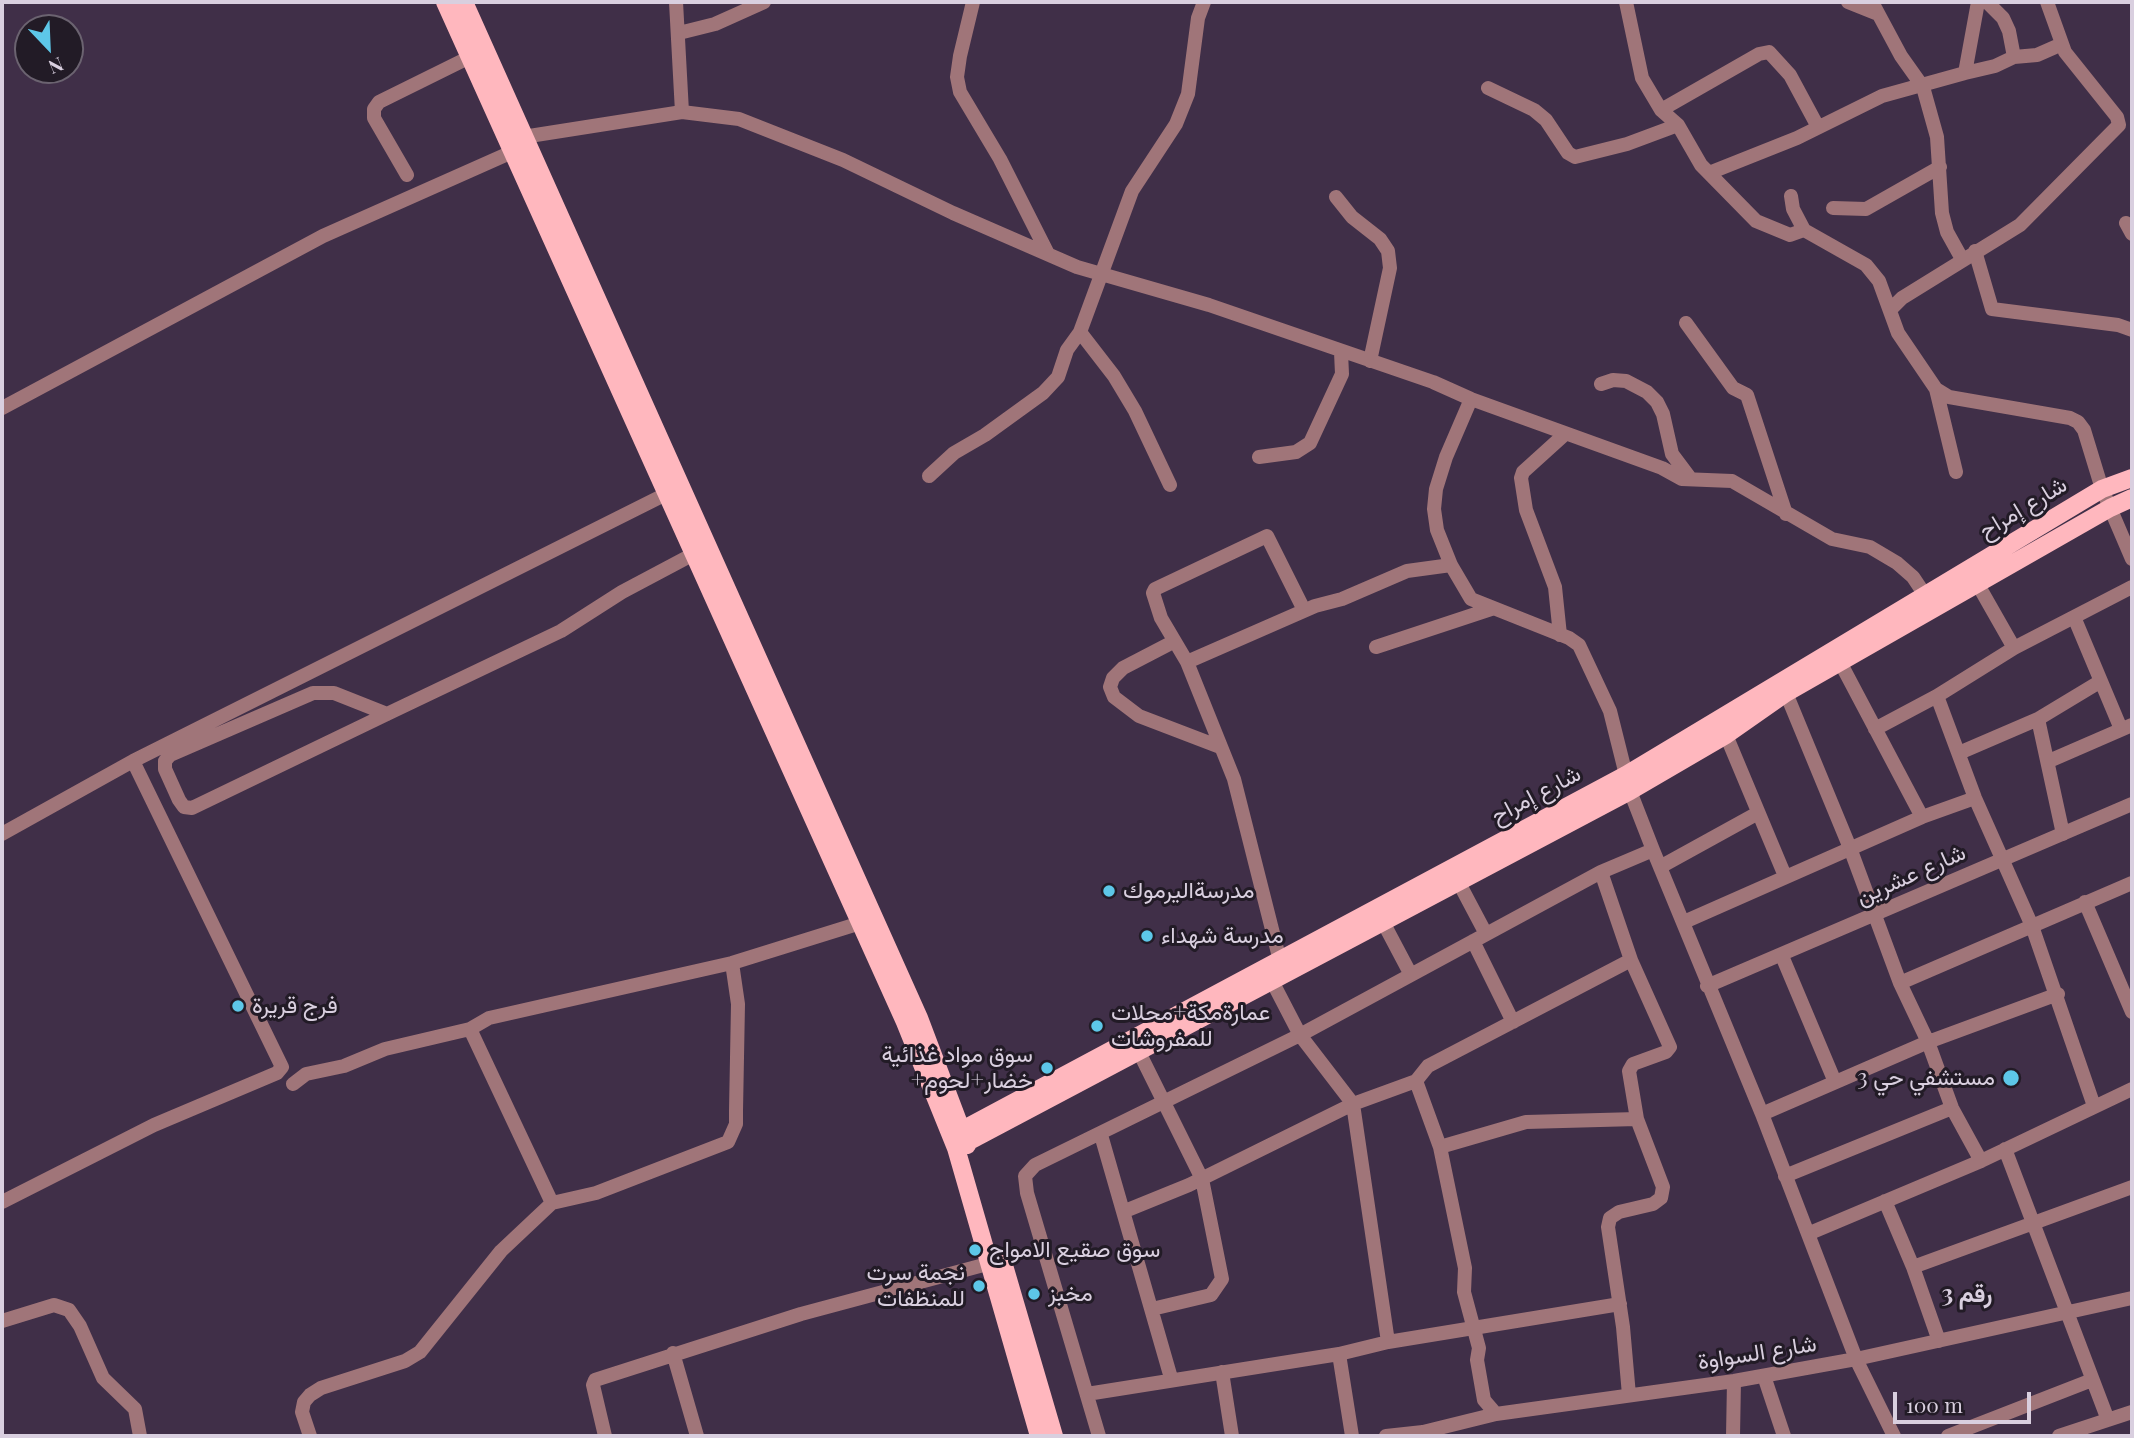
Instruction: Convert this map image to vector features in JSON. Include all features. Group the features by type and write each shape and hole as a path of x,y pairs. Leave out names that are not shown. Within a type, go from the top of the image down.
{"main road":[{"path":"445,2 523,137 673,489"},
{"path":"464,2 480,64 512,152 673,489 868,920 919,1018 1054,1436"},
{"name":"شارع إمراح","path":"959,1139 1139,1052 1460,883 1628,783 1925,595 2102,489 2132,478"},
{"name":"شارع إمراح","path":"959,1139 1280,961 1726,735 1786,693 2132,498"},
{"path":"959,1139 1038,1436"}],"street":[{"path":"676,2 682,112"},
{"path":"679,33 715,24 764,2"},
{"path":"972,2 957,77 960,92 1006,170 1048,254"},
{"path":"929,476 954,453 985,435 1043,393 1058,377 1067,350 1080,332 1132,191 1176,124 1188,94 1198,19 1205,2"},
{"path":"1626,2 1642,78 1661,110 1678,125 1693,153 1756,221 1790,235 1804,230"},
{"path":"1848,2 1875,8 1923,87 1937,136 1940,190 1947,232 1968,255 1992,309 2118,325 2132,330"},
{"path":"1988,2 2009,31 2014,57"},
{"path":"1965,73 1988,2"},
{"path":"1891,309 1902,298 1968,255 2020,225 2119,125 2117,117 2073,64 2062,44 2047,2"},
{"path":"1709,173 1818,127 1882,96 1923,87 1994,66 2014,57 2037,55 2062,44"},
{"path":"1661,110 1759,54 1769,52 1790,75 1818,127"},
{"path":"407,175 374,118 374,109 379,102 480,64"},
{"path":"1488,88 1534,110 1546,120 1568,153 1575,157 1628,144 1678,125"},
{"path":"523,137 682,112 739,119 843,160 1048,254 1100,273 1209,305 1433,382 1471,399 1693,481 1731,481 1832,539 1870,547 1897,563 1913,577 1925,595"},
{"path":"2,408 323,236 512,152"},
{"path":"1833,208 1866,209 1940,167"},
{"path":"1918,180 1940,190"},
{"path":"1791,196 1793,209 1804,230 1866,265 1879,281 1898,333 1936,389 1956,472"},
{"path":"1336,197 1357,222 1380,239 1390,257 1370,361"},
{"path":"1686,323 1733,388 1747,395 1786,514"},
{"path":"1080,332 1135,411 1170,485"},
{"path":"1259,457 1296,452 1310,443 1342,374 1341,352"},
{"path":"1601,384 1613,380 1626,382 1647,392 1657,402 1663,414 1672,454 1693,481"},
{"path":"1936,389 1949,397 2078,422 2084,430 2102,489 2132,559"},
{"path":"1471,399 1446,457 1434,509 1437,530 1451,565 1471,599 1579,645 1610,711 1628,783 1707,986 1810,1233 1856,1359 1894,1436"},
{"path":"1560,635 1555,587 1526,510 1521,478 1523,472 1565,434"},
{"path":"2,834 133,761 673,489"},
{"path":"1280,961 1243,808 1186,662 1154,601 1155,589 1263,536 1270,540 1304,610"},
{"path":"387,714 334,692 313,693 170,755 164,761 165,769 179,800 184,807 192,807 387,714 561,631 622,592 701,550"},
{"path":"1186,662 1304,610 1342,599 1408,571 1451,565"},
{"path":"1977,583 2014,648"},
{"path":"1875,729 1937,696 2014,648 2132,587"},
{"path":"1376,647 1492,609"},
{"path":"2049,761 2126,727 2101,681 2074,617"},
{"path":"1174,642 1123,668 1113,678 1110,687 1114,697 1139,716 1220,747"},
{"path":"1840,662 1922,817"},
{"path":"1959,753 2038,719 2101,681"},
{"path":"1786,693 1850,848 1900,983 1928,1042 1952,1108 1981,1161"},
{"path":"1937,696 1975,798 2032,926 2094,1106"},
{"path":"2038,719 2063,834"},
{"path":"1726,735 1785,876"},
{"path":"2,1202 154,1125 277,1073 282,1067 133,761"},
{"path":"1684,922 1922,817 1975,798"},
{"name":"شارع عشرين","path":"1707,986 1783,956 2132,804"},
{"path":"1660,867 1758,813"},
{"path":"1098,1436 1027,1192 1025,1176 1035,1165 1101,1135 1300,1035 1601,872 1653,850"},
{"path":"1601,872 1631,960 1670,1047 1666,1052 1630,1067 1637,1119 1663,1187 1661,1198 1653,1204 1609,1218 1629,1395"},
{"path":"1460,883 1486,934"},
{"path":"1900,983 2132,883"},
{"path":"2085,902 2132,1012"},
{"path":"293,1084 306,1074 344,1066 385,1049 470,1029 489,1018 732,963 868,920"},
{"path":"1383,922 1411,975"},
{"path":"1473,942 1513,1022"},
{"path":"1783,956 1835,1082"},
{"path":"1125,1212 1202,1179 1353,1104 1416,1081 1428,1066 1631,960"},
{"path":"310,1436 302,1412 304,1402 310,1395 321,1388 413,1357 501,1251 552,1203 596,1193 728,1142 733,1136 736,1111 737,1004 732,963"},
{"path":"1272,981 1300,1035 1353,1104 1388,1342"},
{"path":"1762,1114 1928,1042 2057,994"},
{"path":"470,1029 552,1203"},
{"path":"1139,1052 1202,1179 1222,1279 1210,1295 1152,1309"},
{"path":"1416,1081 1440,1147 1465,1268 1464,1292 1479,1348 1477,1360 1484,1399 1496,1414"},
{"path":"1810,1233 1981,1161 2132,1090"},
{"path":"1785,1176 1952,1108"},
{"path":"1440,1147 1526,1122 1637,1119"},
{"path":"1101,1135 1171,1378"},
{"path":"2004,1149 2108,1420"},
{"path":"1913,1267 2132,1187"},
{"path":"1885,1201 1913,1267 1939,1341"},
{"path":"606,1436 594,1381 673,1353 990,1263"},
{"name":"شارع السواوة","path":"1386,1436 1424,1434 1496,1414 1734,1381 1856,1359 2132,1298"},
{"path":"1087,1394 1171,1378 1339,1354 1388,1342 1474,1331 1620,1304"},
{"path":"2,1321 54,1305 69,1310 80,1326 103,1378 135,1409 140,1436"},
{"path":"673,1353 697,1436"},
{"path":"1339,1354 1352,1436"},
{"path":"1222,1372 1232,1436"},
{"path":"1764,1376 1784,1436"},
{"path":"1948,1436 1966,1433 2092,1380"},
{"path":"1733,1436 1734,1381"},
{"path":"2059,1436 2132,1412"}],"place":[{"name":"مدرسةاليرموك","path":"1109,891"},
{"name":"مدرسة شهداء","path":"1147,936"},
{"name":"فرج قريرة","path":"238,1006"},
{"name":"عمارةمكة+محلات للمفروشات","path":"1097,1026"},
{"name":"سوق مواد غذائية +خضار+لحوم","path":"1047,1068"},
{"name":"مستشفي حي 3","path":"2011,1078"},
{"name":"سوق صقيع الامواج","path":"975,1250"},
{"name":"نجمة سرت للمنظفات","path":"979,1286"},
{"name":"مخبز","path":"1034,1294"}],"district":[{"name":"رقم 3","path":"1967,1295"}]}
